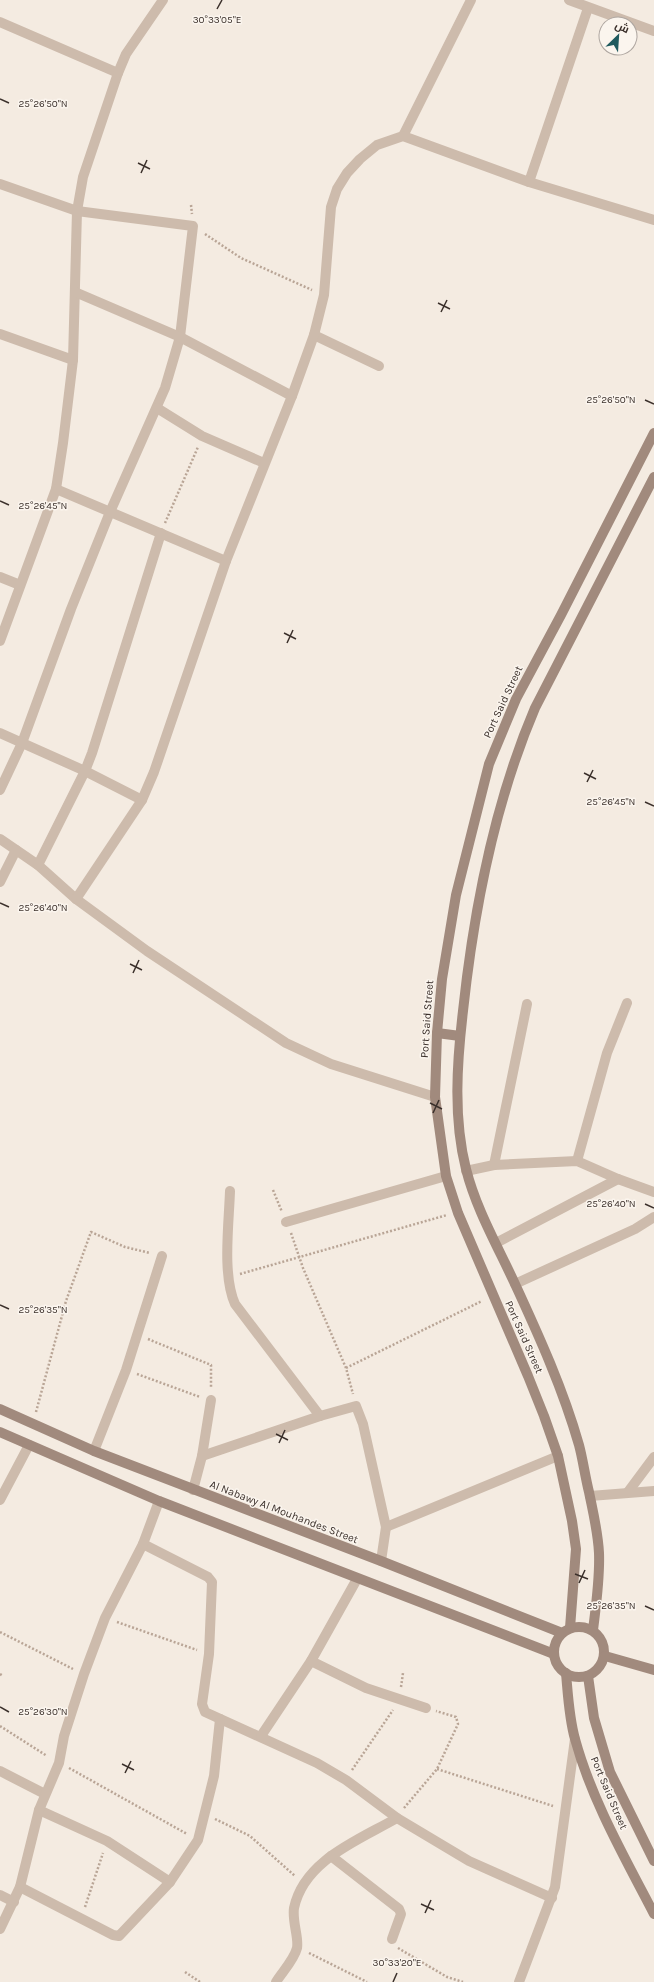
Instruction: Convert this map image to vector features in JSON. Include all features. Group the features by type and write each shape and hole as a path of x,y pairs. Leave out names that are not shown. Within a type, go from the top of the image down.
{"street":[{"path":"0,641 56,489 63,443 72,360 77,211 83,177 118,73 126,54 163,0"},
{"path":"403,136 471,0"},
{"path":"569,0 654,31"},
{"path":"529,182 588,8"},
{"path":"0,22 118,73"},
{"path":"76,899 142,800 154,772 226,561 292,396 314,335 324,295 331,207 337,189 347,173 360,159 377,145 403,136 529,182 654,220"},
{"path":"0,184 77,211 193,226 180,337 165,388 110,512 71,609 22,743 0,790"},
{"path":"74,292 180,337 292,396"},
{"path":"0,334 72,360"},
{"path":"314,335 379,366"},
{"path":"157,408 202,436 264,463"},
{"name":"Port Said Street","path":"566,1630 576,1549 572,1521 558,1456 528,1376 458,1212 446,1176 435,1097 437,1033 442,979 456,895 489,764 516,698 561,615 654,433"},
{"name":"Port Said Street","path":"593,1630 598,1583 599,1554 596,1524 579,1446 566,1406 466,1171 461,1142 458,1104 460,1036 466,981 479,899 495,826 522,738 535,708 654,477"},
{"path":"56,489 161,532 226,561"},
{"path":"38,865 85,771 161,532"},
{"path":"0,577 20,585"},
{"path":"0,733 85,771 142,800"},
{"path":"0,838 38,865 76,899 147,951 286,1043 331,1064 435,1097"},
{"path":"0,882 16,850"},
{"path":"577,1161 607,1053 627,1003"},
{"path":"494,1165 527,1004"},
{"path":"437,1033 460,1036"},
{"path":"466,1171 494,1165 577,1161 618,1179 654,1192"},
{"path":"286,1222 446,1176"},
{"path":"496,1243 618,1179"},
{"path":"230,1191 228,1277 231,1294 235,1304 320,1416"},
{"path":"515,1284 635,1229 654,1217"},
{"path":"94,1451 126,1370 136,1334 162,1256"},
{"path":"193,1490 202,1456 211,1400"},
{"path":"202,1456 320,1416 356,1406 364,1424 386,1527 381,1561"},
{"name":"Al Nabawy Al Mouhandes Street","path":"0,1409 94,1451 193,1490 566,1630"},
{"path":"0,1432 159,1502 554,1654"},
{"path":"0,1500 29,1445"},
{"path":"386,1527 558,1456"},
{"path":"628,1492 654,1457"},
{"path":"590,1496 654,1491"},
{"path":"0,1929 14,1902 20,1886 39,1810 59,1763 64,1736 84,1674 105,1618 143,1544 159,1502"},
{"path":"143,1544 211,1580 209,1654 202,1704 205,1712 261,1736 317,1763 346,1780 397,1818 469,1861 552,1898"},
{"path":"261,1736 311,1661 357,1579"},
{"path":"582,1626 593,1630 600,1637 604,1646 605,1656 602,1665 588,1676 573,1676 566,1673 560,1668 554,1654 554,1646 566,1630 582,1626"},
{"path":"605,1656 654,1670"},
{"path":"311,1661 347,1681 426,1708"},
{"name":"Port Said Street","path":"566,1673 569,1713 575,1739 586,1774 600,1808 654,1914"},
{"name":"Port Said Street","path":"588,1676 594,1718 610,1772 654,1861"},
{"path":"20,1886 113,1935 119,1936 170,1882 198,1840 214,1776 220,1719"},
{"path":"519,1982 552,1898 575,1739"},
{"path":"0,1771 45,1794"},
{"path":"39,1810 107,1841 170,1882"},
{"path":"276,1982 297,1947 293,1918 295,1906 303,1884 316,1869 331,1856 397,1818"},
{"path":"331,1856 399,1909 401,1914 392,1939"},
{"path":"0,1895 14,1902"}],"path":[{"path":"191,205 193,226 241,258 324,295"},
{"path":"161,532 202,436"},
{"path":"273,1190 300,1256 303,1268 346,1368 356,1406"},
{"path":"228,1277 458,1212"},
{"path":"33,1424 66,1301 91,1232 125,1247 162,1256"},
{"path":"346,1368 493,1296"},
{"path":"126,1370 211,1400 211,1365 136,1334"},
{"path":"105,1618 209,1654"},
{"path":"0,1632 84,1674"},
{"path":"346,1780 399,1700 403,1673"},
{"path":"397,1818 437,1769 458,1724 456,1717 426,1708"},
{"path":"0,1726 59,1763 198,1840"},
{"path":"437,1769 494,1789 564,1809"},
{"path":"205,1814 250,1836 303,1884"},
{"path":"82,1918 107,1841"},
{"path":"392,1939 391,1942 393,1945 447,1977 463,1982"},
{"path":"297,1947 367,1982"},
{"path":"185,1972 200,1982"}]}
